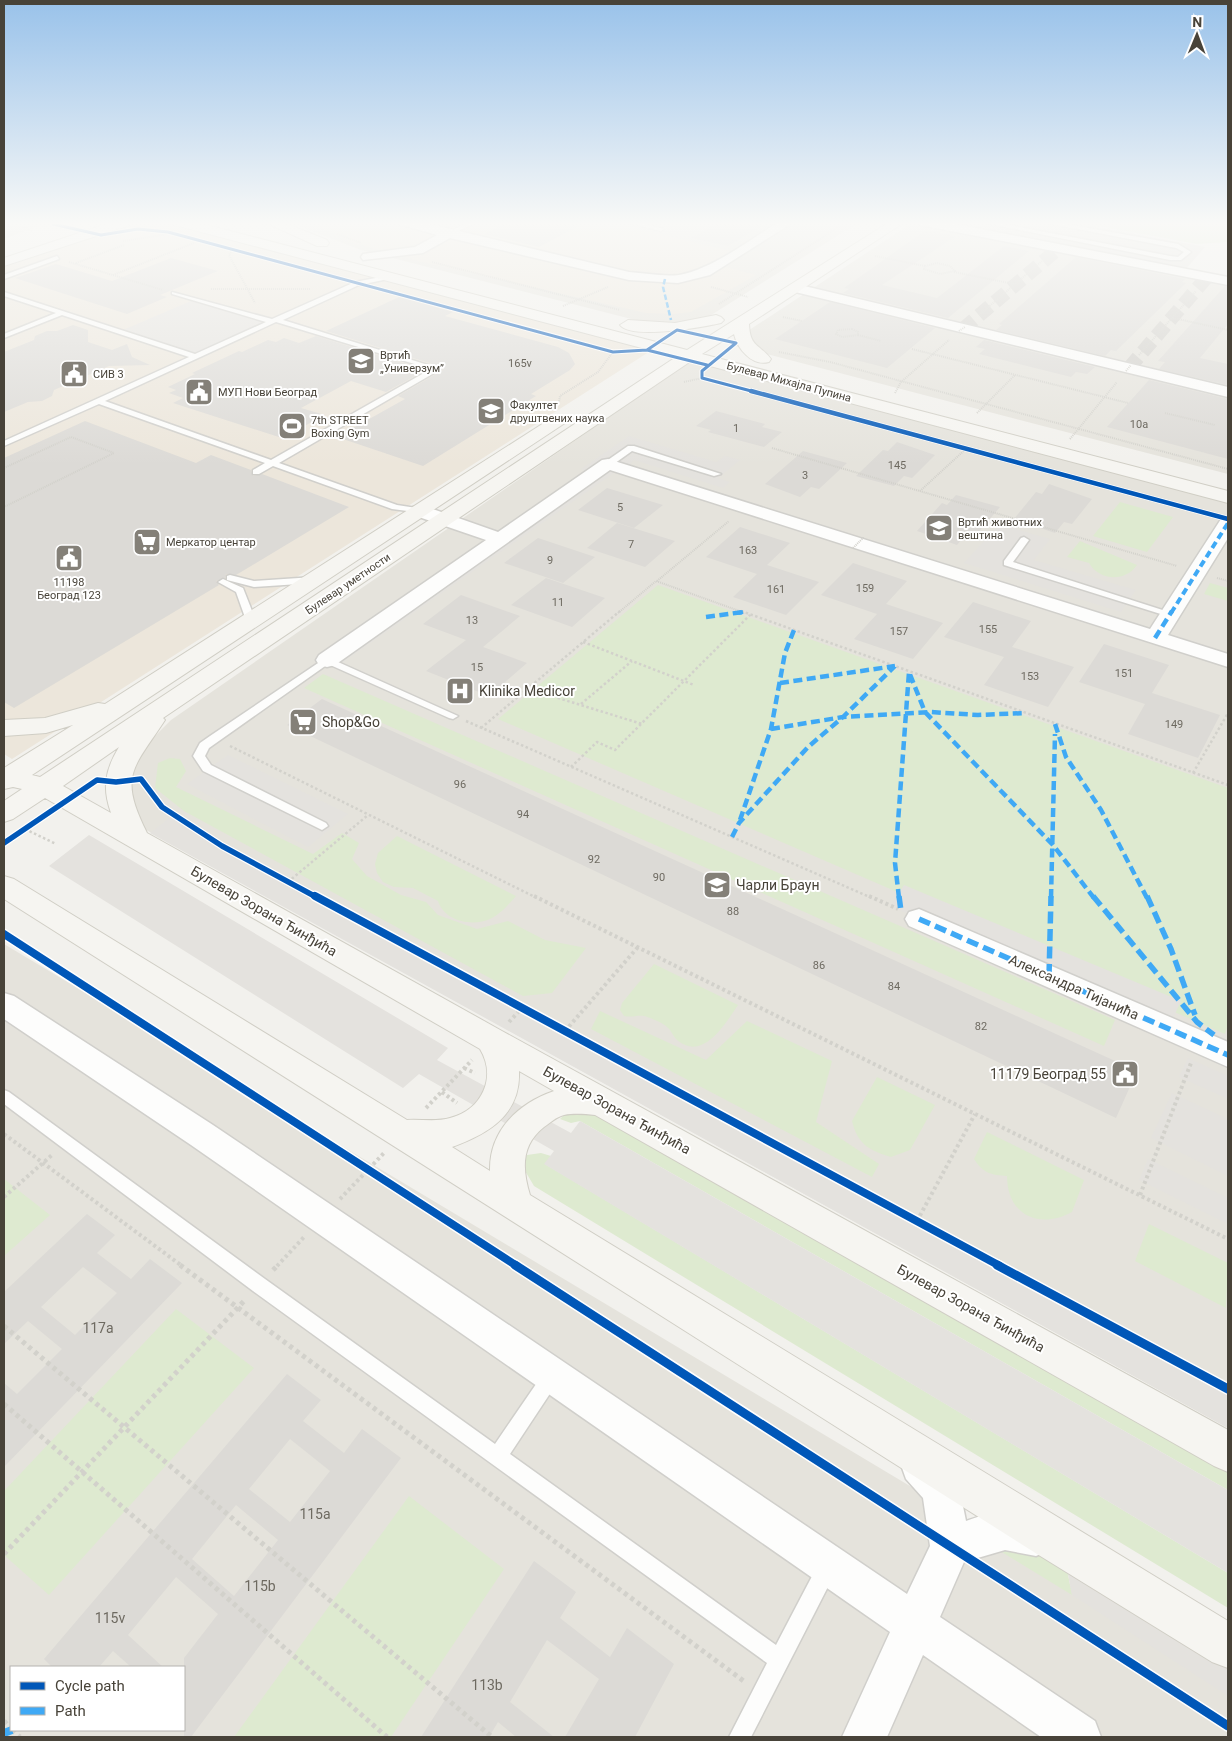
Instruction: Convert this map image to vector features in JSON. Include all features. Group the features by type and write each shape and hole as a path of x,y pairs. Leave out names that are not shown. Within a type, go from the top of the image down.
{"street":[{"name":"Булевар Михајла Пупина","path":"488,302 669,350 688,348"},
{"name":"Булевар Михајла Пупина","path":"540,302 628,325 748,371 984,433 1228,482"},
{"path":"688,348 716,320 744,302"},
{"path":"688,348 708,346 774,302"},
{"path":"854,302 1228,392"},
{"path":"628,325 675,328 716,320"},
{"path":"741,324 741,336 744,345 767,355"},
{"path":"612,335 638,358"},
{"name":"Булевар Михајла Пупина","path":"708,346 767,355 898,387 1074,434 1228,482"},
{"name":"Булевар уметности","path":"5,779 314,580 654,378 688,348"},
{"path":"585,404 669,350"},
{"path":"654,378 748,371"},
{"name":"Булевар уметности","path":"4,813 165,704 418,518 569,415"},
{"path":"327,660 608,464 1228,662"},
{"path":"418,518 501,539"},
{"path":"418,518 483,551"},
{"path":"1155,638 1228,523"},
{"path":"4,728 46,724 101,709 134,696"},
{"path":"136,838 120,806 116,782 118,774 133,746 165,704"},
{"name":"Булевар Зорана Ђинђића","path":"5,779 43,786 491,1040 1228,1452"},
{"path":"4,886 1052,1539 1228,1646"},
{"path":"4,901 46,912"},
{"name":"Александра Тијанића","path":"919,919 1219,1051"},
{"path":"4,1004 202,1135 1079,1737"},
{"path":"402,1134 451,1133 474,1123 492,1109 501,1090 502,1058 491,1040"},
{"path":"516,1206 507,1164 512,1140 526,1121 550,1106 572,1100 601,1101"},
{"path":"864,1737 950,1547 941,1490 908,1449"},
{"path":"950,1547 1005,1530 1052,1539"}],"lane":[{"path":"29,302 196,358"},
{"path":"205,302 437,369 272,462 260,473 282,466"},
{"path":"4,444 316,302"},
{"path":"4,336 62,313"},
{"path":"99,401 272,462 418,518"},
{"path":"608,464 631,448 716,474"},
{"path":"1024,540 1006,563 1170,614"},
{"path":"251,621 240,590 226,580 254,584 314,580"},
{"path":"322,826 207,768 199,756 204,746 327,660 453,716"},
{"path":"4,1096 259,1285 780,1660"},
{"path":"498,1456 552,1376"},
{"path":"740,1737 828,1566"}],"path":[{"path":"254,302 262,319"},
{"path":"560,307 572,302"},
{"path":"778,321 804,302"},
{"path":"975,318 993,302"},
{"path":"1074,434 1186,302"},
{"path":"784,317 802,321"},
{"path":"1172,318 1228,330"},
{"path":"959,332 968,324"},
{"path":"834,329 852,329 858,332 858,335"},
{"path":"838,330 836,334 842,337 858,335 880,341"},
{"path":"898,387 952,337"},
{"path":"912,349 1128,403"},
{"path":"604,350 638,358"},
{"path":"767,355 830,362 898,387 1074,434 1228,482"},
{"path":"981,410 1015,375"},
{"path":"1165,413 1215,425"},
{"path":"920,491 984,433"},
{"path":"4,468 72,437 114,453"},
{"path":"957,446 976,451"},
{"path":"772,448 1228,581"},
{"path":"114,453 97,462 89,466 4,507 114,453"},
{"path":"481,728 744,508"},
{"path":"853,548 864,537"},
{"path":"656,581 1228,785"},
{"path":"571,767 598,742 615,750 750,615"},
{"path":"583,642 694,685"},
{"path":"580,705 632,661"},
{"path":"528,688 642,724"},
{"path":"1193,773 1228,713"},
{"path":"453,716 919,919"},
{"path":"214,738 1228,1239"},
{"path":"18,834 68,800"},
{"path":"288,882 368,815"},
{"path":"25,829 56,844"},
{"path":"280,877 297,886"},
{"path":"565,1031 638,948"},
{"path":"514,1003 531,1012"},
{"path":"4,1554 522,1008"},
{"path":"556,1026 574,1035"},
{"path":"1140,1195 1193,1060 1219,1051"},
{"path":"442,1092 457,1103 455,1112"},
{"path":"917,1221 975,1114"},
{"path":"4,1134 762,1694"},
{"path":"4,1198 44,1163"},
{"path":"359,1165 376,1176"},
{"path":"909,1216 926,1226"},
{"path":"4,1326 492,1737"},
{"path":"4,1404 387,1737"}],"shaded area":[{"path":"4,302 471,302 652,350 12,759 4,754"},
{"path":"188,302 195,302 263,322 196,353 123,330"},
{"path":"566,302 732,302 708,317 681,325 651,324"},
{"path":"599,302 708,302 691,312 674,314 646,313"},
{"path":"791,302 1228,302 1228,474 728,344"},
{"path":"693,359 1228,501 1228,1428 139,826 126,797 133,758 171,720"},
{"path":"629,436 716,462 725,456 740,460 718,478 730,482 723,488 634,460 629,465 1228,655 1228,661 621,468 339,665 327,660 591,472 581,469"},
{"path":"999,524 1050,539 1034,560 1136,590 1121,612 964,563"},
{"path":"228,755 348,814 308,847 187,784"},
{"path":"173,815 1228,1389 1228,1428 150,833"},
{"path":"89,835 448,1048 437,1060 571,1133 580,1121 1228,1490 1228,1573 544,1164 554,1151 419,1074 403,1088 49,866"},
{"path":"904,885 1181,1001 1168,1029 890,906"},
{"path":"4,944 945,1507 1228,1684 1228,1737 4,1737"},
{"path":"1188,1058 1228,1076 1228,1099 1179,1077"},
{"path":"1172,1093 1228,1119 1228,1176 1151,1138"},
{"path":"1148,1159 1228,1198 1228,1224 1139,1180"},
{"path":"1065,1559 1228,1664 1228,1696 1072,1595"}],"green space":[{"path":"1120,502 1173,517 1147,552 1093,536"},
{"path":"1080,541 1137,565 1132,571 1120,577 1106,576 1093,569 1089,563 1067,557"},
{"path":"1210,583 1228,588 1228,601 1204,594"},
{"path":"658,585 1228,788 1228,1024 1225,1034 498,719"},
{"path":"323,674 1115,1020 1104,1046 304,688"},
{"path":"170,758 180,759 186,771 176,787 313,854 342,833 359,843 352,859 367,876 401,895 426,902 438,915 477,929 508,921 545,940 586,948 552,993 523,996 184,811 155,788 158,763"},
{"path":"397,836 516,896 501,912 490,919 467,922 452,918 441,908 438,901 413,888 394,887 383,882 377,873 375,864 378,853"},
{"path":"654,964 738,1005 727,1022 704,1044 687,1046 677,1040 668,1028 660,1023 644,1016 624,1016 620,1010 622,1003"},
{"path":"600,1011 706,1060 747,1021 832,1061 816,1122 879,1164 872,1177 591,1029"},
{"path":"877,1077 935,1105 910,1150 891,1157 876,1152 861,1141 852,1121"},
{"path":"566,1113 610,1113 1228,1460 1228,1490 580,1121 571,1123 560,1119"},
{"path":"987,1132 1084,1180 1072,1212 1060,1217 1037,1219 1019,1209 1008,1189 1007,1176 988,1172 974,1159"},
{"path":"541,1153 551,1156 545,1164 1228,1573 1228,1608 534,1186 521,1164 527,1155"},
{"path":"4,1179 50,1215 4,1256"},
{"path":"1149,1224 1228,1263 1226,1308 1135,1261"},
{"path":"176,1309 254,1368 49,1595 4,1555 4,1491"},
{"path":"409,1496 504,1569 391,1737 234,1737"},
{"path":"987,1543 1065,1559 1072,1595"}],"building":[{"path":"90,302 155,302 127,314"},
{"path":"388,302 418,302 453,312 445,316 558,347 569,353 575,364 570,370 531,394 536,396 423,466 337,437 405,399 398,396 443,370 442,367 326,331"},
{"path":"830,302 935,328 887,368 775,339"},
{"path":"882,302 967,302 948,318"},
{"path":"1024,302 1166,302 1116,351 1111,350 1105,356 996,330 1002,325 999,324"},
{"path":"1210,302 1228,302 1228,324 1200,358 1228,364 1228,385 1159,369 1165,362 1158,361"},
{"name":"СИВ 3","path":"73,325 88,330 88,342 112,350 127,344 132,357 150,365 109,366 54,390 52,396 42,401 28,402 4,412 4,352 34,340 35,336 47,331 57,331"},
{"path":"316,336 426,370 386,392 351,381 301,408 325,415 282,438 173,403 183,398 169,393 176,390 168,387 195,374 192,373 268,340 276,342 284,338 299,343"},
{"path":"984,340 1095,367 1087,374 1076,372 1071,377 979,354 985,349 976,347"},
{"path":"1149,380 1228,399 1228,459 1107,427"},
{"path":"716,411 765,424 762,427 782,432 764,447 708,432 711,430 696,426"},
{"name":"Меркатор центар","path":"85,421 196,463 211,455 251,470 253,476 262,474 349,507 236,575 226,574 225,578 216,581 219,585 14,708 4,702 4,458"},
{"path":"897,442 935,455 912,478 904,476 894,486 856,476 883,450 888,451"},
{"path":"803,451 847,463 819,489 811,487 800,497 765,484"},
{"path":"1049,484 1092,499 1072,524 1064,522 1055,533 1014,519 1036,492 1042,494"},
{"path":"607,488 663,505 634,528 578,510"},
{"path":"956,495 1000,507 975,536 966,534 957,545 917,531 942,503 947,505"},
{"path":"617,523 675,541 645,567 587,548"},
{"path":"740,527 790,543 767,565 819,582 786,615 733,597 757,574 706,557"},
{"path":"538,538 595,557 563,583 504,563"},
{"path":"853,563 907,581 886,604 943,623 913,659 854,639 877,614 821,595"},
{"path":"546,578 605,598 572,627 511,605"},
{"path":"461,595 520,616 483,647 527,663 489,696 426,671 466,640 423,624"},
{"path":"973,602 1031,621 1012,647 1074,667 1048,707 984,685 1004,657 944,637"},
{"path":"1104,644 1169,665 1152,693 1220,715 1198,758 1128,734 1145,704 1079,682"},
{"path":"322,699 1137,1071 1116,1118 287,725"},
{"path":"87,1214 115,1235 97,1253 131,1279 150,1259 182,1283 4,1467 4,1383 17,1394 62,1349 28,1321 4,1344 4,1292","holes":["83,1267 117,1293 75,1335 41,1307"]},
{"path":"287,1374 321,1400 303,1421 344,1453 362,1429 401,1458 191,1737 184,1737 184,1658 218,1614 176,1577 128,1635 162,1666 130,1666 113,1651 100,1666 51,1666 44,1659","holes":["290,1439 330,1471 290,1522 249,1489","236,1505 278,1540 234,1596 192,1559"]},
{"path":"534,1561 576,1592 560,1618 610,1657 627,1628 674,1664 635,1737 565,1737 599,1679 547,1640 510,1702 554,1737 516,1737 498,1722 489,1737 421,1737"}],"tunnel":[{"path":"963,329 995,302"},
{"path":"1129,368 1185,302"}],"marked path":[{"path":"667,302 671,320"},
{"path":"1155,638 1228,523"},
{"path":"706,617 743,612"},
{"path":"740,820 771,729 785,653 794,630"},
{"path":"780,683 895,666"},
{"path":"732,837 739,823 808,747 843,717 895,666"},
{"path":"901,911 895,863 909,672 925,712 1053,845 1114,923 1197,1022 1214,1035"},
{"path":"771,729 843,717 930,712 978,715 1025,713"},
{"path":"1055,724 1066,757 1101,810 1135,871 1171,949 1195,1015"},
{"path":"1049,976 1055,734"},
{"path":"919,919 1228,1055"},
{"path":"4,1733 10,1731"}],"cycle path":[{"path":"428,302 613,352 647,350 707,365"},
{"path":"647,350 677,330 736,343"},
{"path":"736,343 702,371 702,378 1228,519"},
{"path":"4,843 97,780 116,782 141,779 162,807 222,846 1228,1389"},
{"path":"4,934 1228,1726"}],"place":[{"name":"Вртић „Универзум”","path":"361,361"},
{"name":"СИВ 3","path":"74,374"},
{"name":"МУП Нови Београд","path":"199,392"},
{"name":"Факултет друштвених наука","path":"491,411"},
{"name":"7th STREET Boxing Gym","path":"292,426"},
{"name":"Вртић животних вештина","path":"939,528"},
{"name":"Меркатор центар","path":"147,542"},
{"name":"11198 Београд 123","path":"69,558"},
{"name":"Klinika Medicor","path":"460,691"},
{"name":"Shop&Go","path":"303,722"},
{"name":"Чарли Браун","path":"717,885"},
{"name":"11179 Београд 55","path":"1125,1074"}]}
